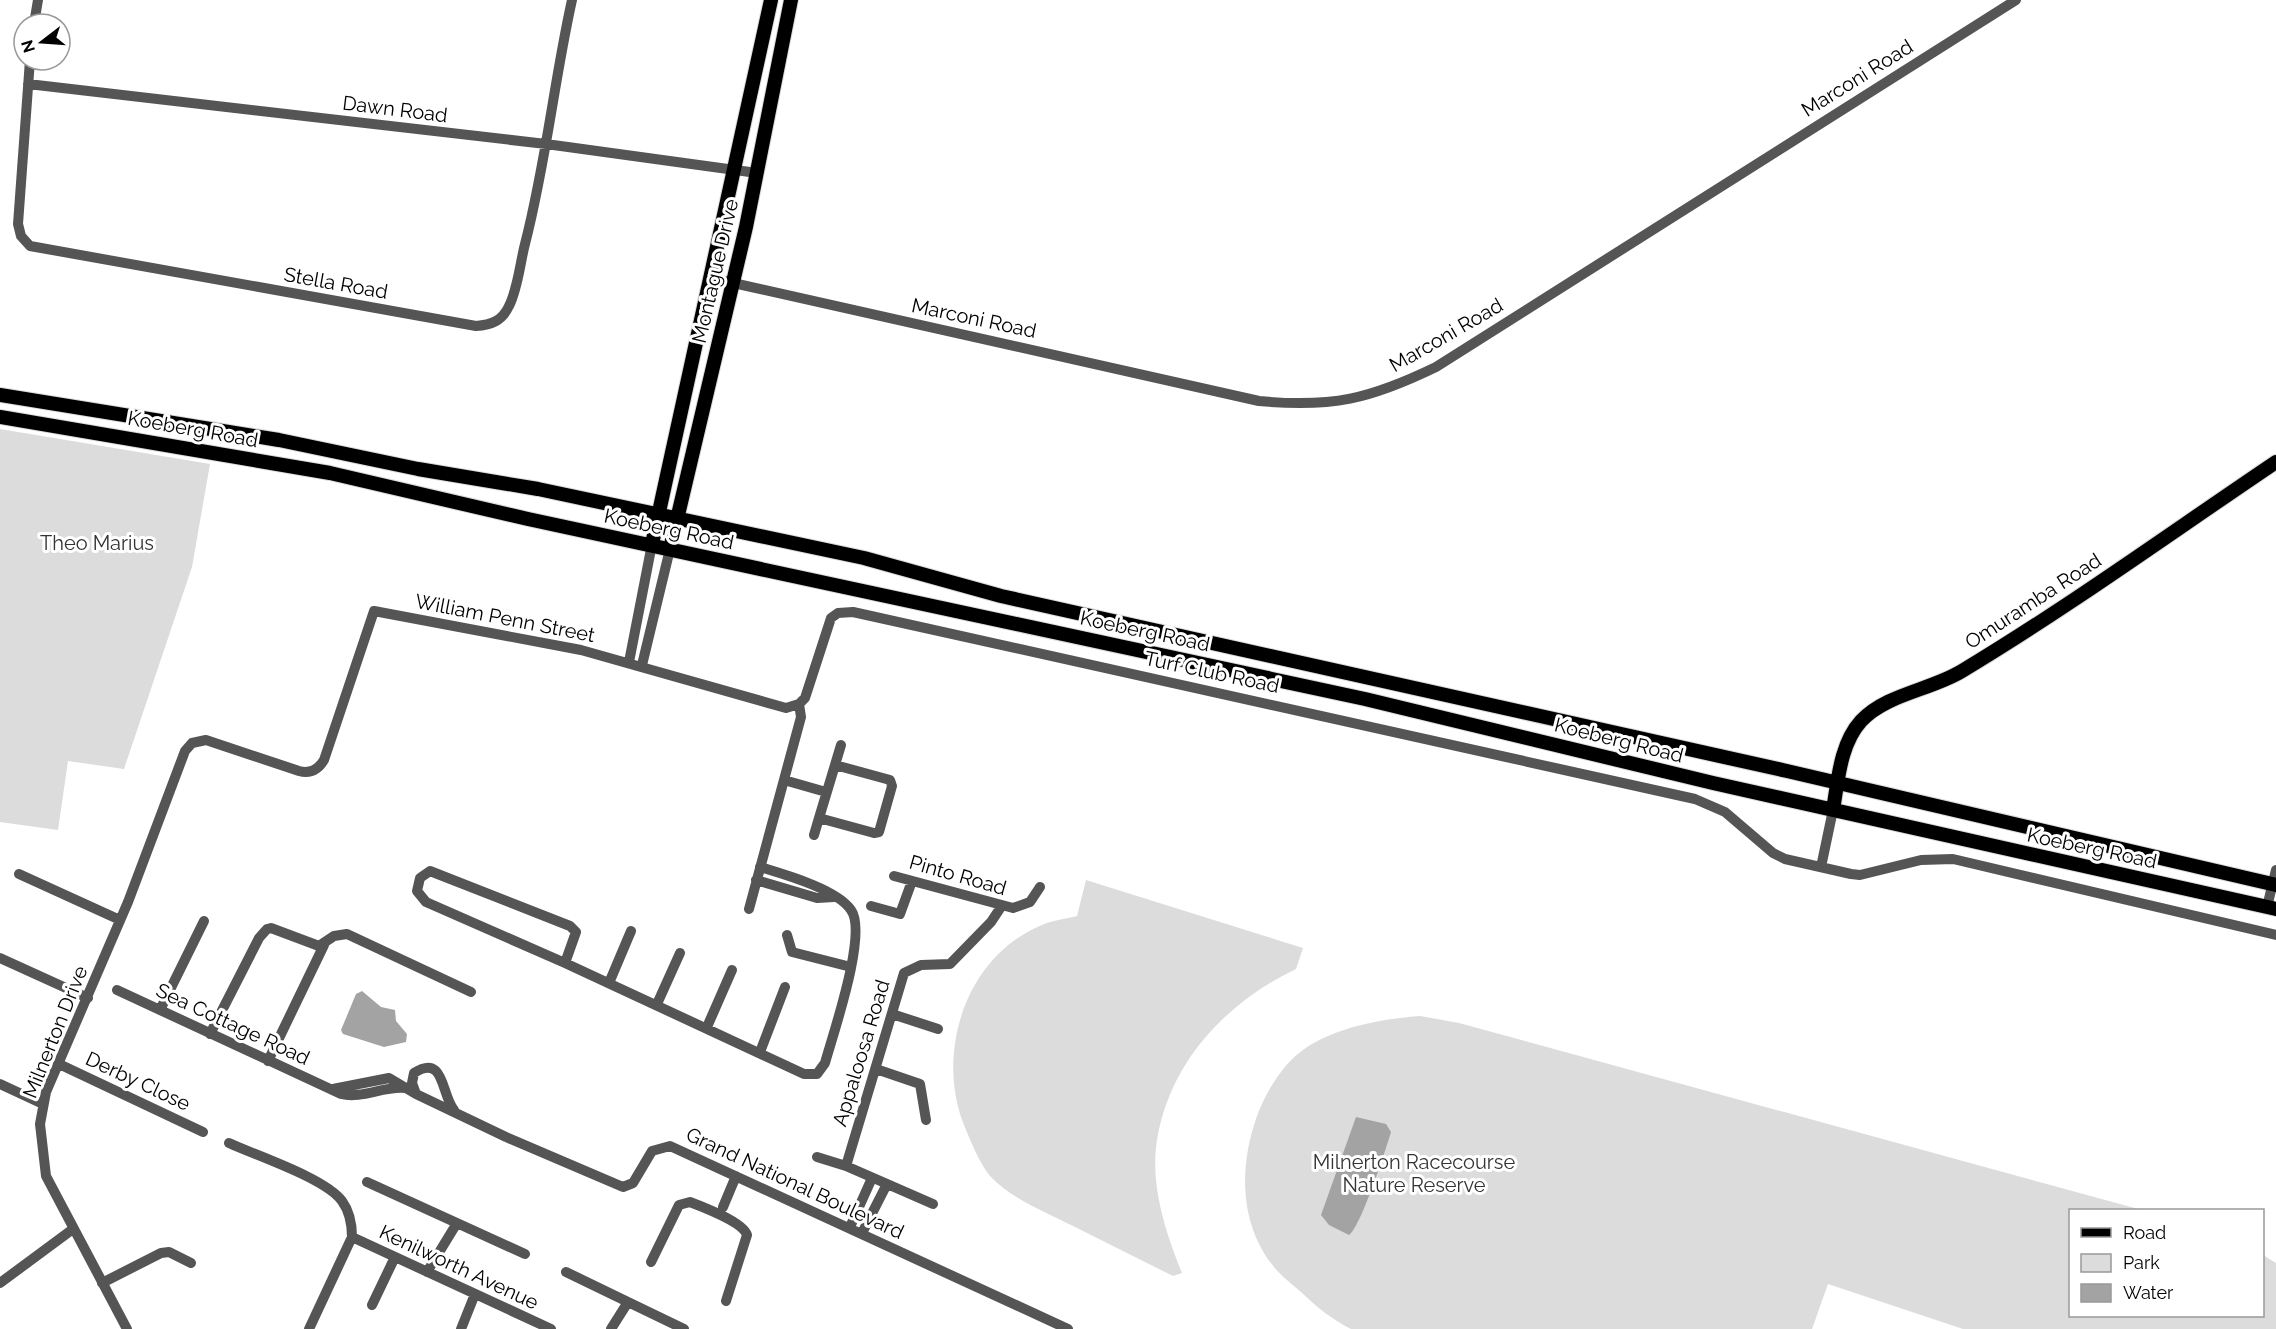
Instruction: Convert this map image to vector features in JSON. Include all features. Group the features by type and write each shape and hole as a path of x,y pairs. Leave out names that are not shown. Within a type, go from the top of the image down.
{"main road":[{"name":"Montague Drive","path":"652,544 771,0"},
{"name":"Montague Drive","path":"670,549 733,283 791,0"},
{"name":"Koeberg Road","path":"0,395 279,440 864,558 1001,596 2275,880"},
{"name":"Koeberg Road","path":"0,417 330,473 528,519 1365,699 1833,810 2272,908"},
{"name":"Omuramba Road","path":"1833,810 1851,735 1875,709 1944,681 2005,645 2276,462"}],"street":[{"name":"Stella Road","path":"29,72 18,224 21,236 30,246 476,326 495,322 509,306 537,196 572,0"},
{"name":"Marconi Road","path":"711,278 1259,400 1318,404 1366,397 1395,387 1436,367 2016,0"},
{"name":"Dawn Road","path":"28,84 546,144 757,173"},
{"path":"629,662 652,544"},
{"path":"670,549 642,665 786,708 800,704 801,717 748,909"},
{"name":"William Penn Street","path":"190,745 206,740 301,772 317,768 326,755 374,611 565,647 642,665"},
{"name":"Turf Club Road","path":"800,704 805,698 831,618 838,613 853,612 1695,799 1725,812 1773,853 1821,867 1860,875 1921,860 1953,859 2276,935"},
{"name":"Milnerton Drive","path":"127,1329 73,1229 45,1170 40,1134 43,1104 159,825 183,756 190,745"},
{"path":"814,835 841,745"},
{"path":"819,818 874,833 879,832 883,825 892,786 890,780 835,765"},
{"path":"784,780 826,792"},
{"path":"1821,867 1833,810"},
{"path":"565,963 576,932 570,926 439,872 424,873 420,878 417,891 426,902 657,1004 804,1074 817,1074 825,1063 852,967 855,916 851,909 818,886 760,867"},
{"path":"19,874 120,920"},
{"name":"Pinto Road","path":"894,876 1001,907 1020,907 1030,902 1040,887"},
{"path":"756,880 817,898 834,897"},
{"path":"2272,908 2275,880"},
{"path":"871,906 900,914 912,881"},
{"name":"Appaloosa Road","path":"846,1166 903,973 921,965 950,964 991,922 1001,907"},
{"path":"160,1010 204,921"},
{"path":"210,1034 258,938 267,929 277,930 315,945 324,945"},
{"path":"609,983 631,931"},
{"path":"268,1061 324,945 334,936 347,934 471,992"},
{"path":"788,935 792,952 852,967"},
{"path":"657,1004 680,953"},
{"path":"0,958 88,999"},
{"path":"707,1027 732,970"},
{"path":"760,1052 785,987"},
{"name":"Sea Cottage Road","path":"117,990 268,1061 349,1096 384,1088 405,1088 416,1094"},
{"path":"892,1014 938,1029"},
{"name":"Derby Close","path":"59,1064 203,1132"},
{"path":"416,1094 412,1083 414,1073 422,1069 435,1070 441,1076 447,1101 456,1112"},
{"path":"876,1069 920,1084 926,1120"},
{"path":"0,1084 43,1104"},
{"name":"Grand National Boulevard","path":"416,1094 506,1137 623,1186 633,1183 652,1151 669,1146 850,1227 1068,1329"},
{"path":"229,1143 326,1186 344,1204 352,1221 352,1237 309,1329"},
{"path":"817,1157 846,1166 933,1204"},
{"path":"723,1207 736,1176"},
{"path":"850,1227 872,1178"},
{"path":"367,1182 525,1254"},
{"path":"862,1233 887,1184"},
{"path":"651,1262 679,1205 690,1202 717,1213 744,1229 747,1235 726,1301"},
{"path":"427,1272 457,1223"},
{"path":"0,1283 73,1229"},
{"name":"Kenilworth Avenue","path":"352,1237 552,1329"},
{"path":"102,1284 160,1253 169,1252 191,1263"},
{"path":"372,1305 395,1257"},
{"path":"566,1272 684,1329"},
{"path":"461,1329 476,1294"},
{"path":"611,1329 628,1302"}],"green space":[{"name":"Theo Marius","path":"0,429 210,464 192,567 124,769 68,761 58,830 0,822"},
{"path":"1086,880 1303,948 1296,969 1247,999 1206,1037 1188,1060 1174,1085 1164,1111 1155,1157 1160,1208 1182,1273 1173,1276 1028,1204 999,1184 986,1171 976,1152 964,1125 956,1097 953,1067 956,1038 964,1009 976,983 994,959 1016,939 1046,923 1077,916"},
{"name":"Milnerton Racecourse Nature Reserve","path":"1420,1016 1459,1023 2138,1209 2069,1209 2069,1317 2264,1317 2264,1256 2276,1263 2276,1329 1963,1329 1828,1284 1812,1329 1351,1329 1324,1312 1287,1280 1262,1250 1248,1214 1245,1174 1247,1155 1257,1116 1265,1098 1282,1071 1295,1056 1329,1035 1390,1019"}],"water":[{"path":"362,991 381,1007 395,1010 396,1021 407,1034 406,1042 384,1047 343,1034 341,1030 356,994"},
{"path":"1356,1117 1386,1124 1391,1132 1360,1219 1349,1235 1329,1225 1321,1215"}]}
